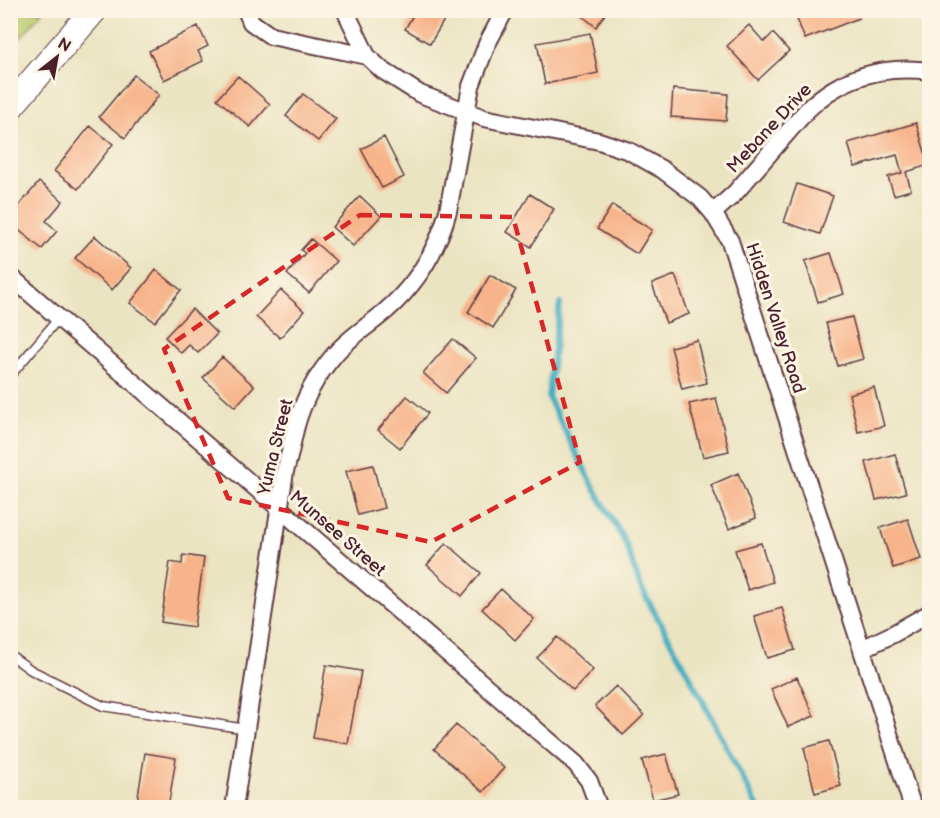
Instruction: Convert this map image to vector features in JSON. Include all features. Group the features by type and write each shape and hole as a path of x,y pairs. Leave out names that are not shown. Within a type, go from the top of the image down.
{"main road":[{"path":"10,107 94,10"}],"street":[{"name":"Hidden Valley Road","path":"246,10 251,22 271,36 367,56"},
{"name":"Hidden Valley Road","path":"345,10 367,56 382,70 420,94 484,118 599,141 629,151 663,170 700,198 713,213 730,241 913,807"},
{"name":"Yuma Street","path":"234,807 285,471 296,425 316,380 335,354 401,297 431,257 448,211 471,86 487,44 505,10"},
{"name":"Mebane Drive","path":"713,213 735,194 807,110 817,100 841,84 878,71 898,68 930,70"},
{"name":"Munsee Street","path":"10,276 253,483 576,764 589,781 599,807"},
{"path":"862,649 930,613"}],"lane":[{"path":"10,376 59,318"},
{"path":"10,655 32,670 103,706 246,729"}],"highlighted area":[{"path":"360,215 513,217 580,462 431,542 228,498 164,349"}],"green space":[{"path":"10,11 43,11 11,49"}],"building":[{"path":"416,10 450,10 430,44 405,29"},
{"path":"575,10 608,10 596,27"},
{"path":"803,10 856,10 859,18 805,39 795,14"},
{"path":"877,10 925,10 925,14 877,15"},
{"path":"749,25 764,42 773,33 789,51 758,80 727,46"},
{"path":"198,26 208,46 198,51 203,61 164,80 149,51"},
{"path":"590,33 598,73 545,84 537,43"},
{"path":"134,75 159,95 125,138 99,117"},
{"path":"238,76 270,104 250,127 217,99"},
{"path":"673,89 728,94 726,121 671,117"},
{"path":"303,94 336,119 318,141 286,116"},
{"path":"916,123 929,165 906,172 911,190 894,195 888,177 902,173 897,155 855,167 848,143"},
{"path":"90,126 113,144 78,189 54,171"},
{"path":"384,137 404,177 382,188 361,149"},
{"path":"39,182 63,201 46,221 57,231 42,249 10,223 10,216"},
{"path":"797,184 833,196 820,234 784,222"},
{"path":"530,194 554,209 531,247 507,232"},
{"path":"360,196 381,216 353,246 332,227"},
{"path":"612,205 652,230 637,254 597,229"},
{"path":"95,236 131,268 112,290 75,258"},
{"path":"311,239 336,261 309,293 287,274 305,253 301,250"},
{"path":"831,253 844,294 818,302 805,261"},
{"path":"156,270 181,290 155,322 130,303"},
{"path":"490,275 516,290 493,328 468,312"},
{"path":"675,275 689,314 666,323 652,284"},
{"path":"281,290 304,311 280,338 256,317"},
{"path":"192,309 217,334 198,353 189,345 181,353 165,337"},
{"path":"852,317 863,359 838,366 826,323"},
{"path":"453,339 476,358 446,393 423,373"},
{"path":"697,340 707,383 682,389 671,347"},
{"path":"222,357 254,386 235,407 203,378"},
{"path":"874,387 884,426 858,432 849,394"},
{"path":"407,396 428,413 400,448 378,430"},
{"path":"716,398 729,451 703,457 689,404"},
{"path":"895,454 906,493 876,500 866,462"},
{"path":"373,465 384,508 358,515 346,471"},
{"path":"738,473 756,518 729,529 711,485"},
{"path":"908,519 921,559 893,568 880,528"},
{"path":"446,543 481,573 462,596 427,565"},
{"path":"761,543 773,582 748,590 735,550"},
{"path":"183,555 204,558 194,627 161,622 170,562 182,564"},
{"path":"501,589 534,619 515,640 482,609"},
{"path":"782,608 795,650 767,658 754,616"},
{"path":"557,637 593,670 573,691 537,658"},
{"path":"326,665 361,671 348,744 313,738"},
{"path":"797,677 814,716 788,727 771,689"},
{"path":"616,686 644,715 623,735 595,706"},
{"path":"456,725 504,768 483,792 434,749"},
{"path":"829,741 841,786 815,793 804,748"},
{"path":"145,753 176,758 168,808 136,808"},
{"path":"666,754 678,794 653,800 642,760"}],"waterway":[{"path":"560,304 548,397 592,484 625,542 641,588 758,808"}]}
